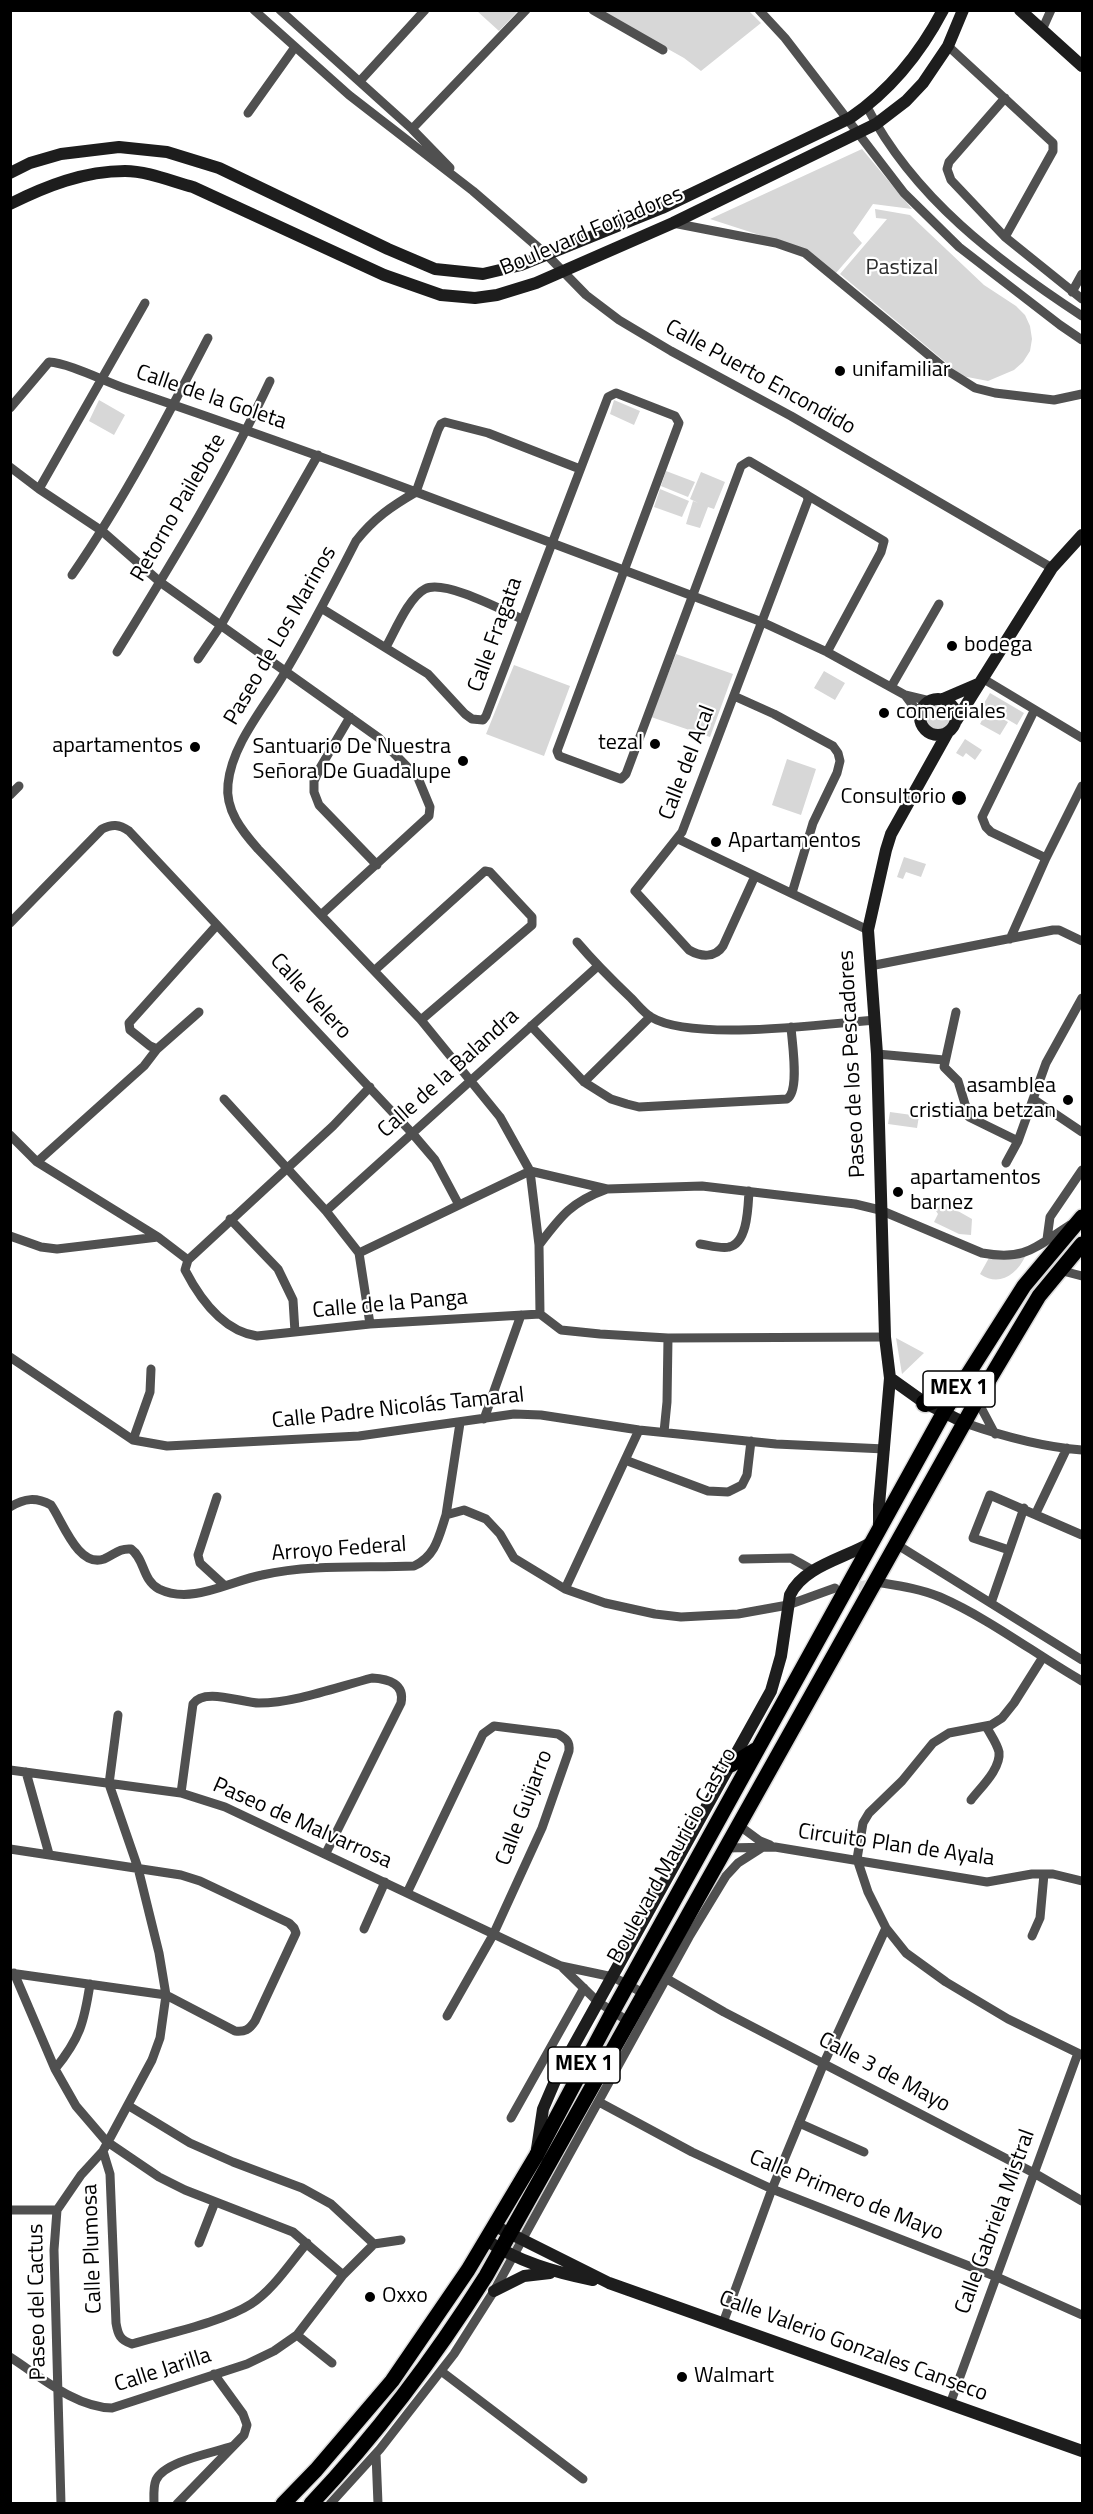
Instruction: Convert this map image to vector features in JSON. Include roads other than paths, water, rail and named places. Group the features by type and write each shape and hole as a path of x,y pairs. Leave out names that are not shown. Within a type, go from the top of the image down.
{"highway":[{"path":"924,1403 957,1392"}],"main road":[{"name":"Boulevard Mauricio Castro","path":"283,2504 316,2470 392,2380 434,2321 495,2226 536,2156 613,2011 944,1412 1024,1286 1083,1217"},
{"name":"Boulevard Mauricio Castro","path":"311,2504 361,2449 411,2386 507,2254 684,1934 737,1824 977,1400 1039,1296 1083,1244"},
{"path":"731,1765 758,1749"}],"street":[{"name":"Calle Puerto Encondido","path":"254,10 356,100 473,191 547,255 586,295 644,335 791,416 1052,568"},
{"path":"356,100 363,84 424,10"},
{"path":"412,129 526,10"},
{"path":"593,10 663,50"},
{"path":"759,10 785,38 904,193 959,247 1059,325 1083,340"},
{"name":"Boulevard Forjadores","path":"10,173 30,163 61,154 119,147 167,152 219,168 435,269 483,274 521,265 662,208 867,107 904,70 930,34 943,10"},
{"name":"Boulevard Forjadores","path":"10,204 56,182 126,171 160,177 193,187 384,275 441,295 475,298 497,295 536,283 673,223 876,124 906,101 923,83 948,46 963,10"},
{"path":"1020,10 1083,66"},
{"path":"1042,30 1051,10"},
{"name":"Calle Puerto Encondido","path":"283,12 412,129 473,191"},
{"path":"948,46 1050,138 1054,146 1005,237"},
{"path":"248,113 295,47"},
{"path":"1005,98 949,162 947,169 951,180 1005,237 1083,299"},
{"path":"867,107 897,157 939,204 1028,281 1083,316"},
{"path":"673,223 776,243 804,253 948,370 975,388 995,393 1054,400 1083,394"},
{"path":"1072,292 1083,274"},
{"path":"39,489 145,303"},
{"path":"72,575 102,531 208,338"},
{"name":"Calle de la Goleta","path":"10,408 49,362 57,362 102,381 318,455 416,492"},
{"name":"Retorno Pailebote","path":"117,652 246,432 270,381"},
{"name":"Calle Fragata","path":"321,608 428,674 472,719 483,720 610,394 616,393 675,416 679,423 623,568"},
{"path":"580,469 488,433 446,422 441,424 438,430 416,492 762,622 827,652 905,695 930,701 943,699 980,681"},
{"path":"198,659 221,625 318,455"},
{"path":"623,568 557,751 559,756 617,779 626,774 743,463 749,461 884,541 881,552 827,652"},
{"path":"10,467 102,531 160,582 379,738 418,778 431,812 377,865 322,914"},
{"name":"Paseo de Los Marinos","path":"416,492 370,522 356,541 285,673 243,742 233,765 228,785 230,806 239,826 421,1020 500,1117 530,1172 539,1245 540,1314"},
{"name":"Calle del Acal","path":"755,876 720,950 709,956 695,954 689,950 635,891 678,839 808,500 807,495"},
{"path":"927,731 936,734 948,732 1052,568 1083,535"},
{"path":"387,647 415,598 424,589 436,586 449,588 522,619"},
{"path":"891,687 939,604"},
{"path":"980,681 1083,738"},
{"path":"905,695 921,716"},
{"path":"734,696 774,714 833,746 838,753 840,761 837,773 813,823 792,893"},
{"path":"943,699 953,706 956,721"},
{"path":"930,701 925,704 921,722 927,731 932,761"},
{"path":"1034,711 982,817 991,832 1046,858"},
{"path":"350,717 320,768 314,781 314,792 319,805 377,865"},
{"name":"Paseo de los Pescadores","path":"876,1536 890,1378 885,1336 877,1054 868,930 891,834 948,732"},
{"path":"10,795 19,786"},
{"path":"1010,939 1046,858 1083,786"},
{"name":"Calle Velero","path":"10,923 93,836 109,825 121,825 218,925 412,1133 435,1160 459,1205"},
{"path":"678,839 868,930"},
{"path":"375,970 485,871 490,872 532,917 532,925 421,1020"},
{"path":"157,1049 150,1047 135,1035 130,1030 129,1023 218,925"},
{"path":"870,966 1053,930 1083,941"},
{"path":"576,942 650,1017 668,1024 697,1030 791,1027 875,1020"},
{"name":"Calle de la Balandra","path":"326,1211 598,966"},
{"path":"1006,1163 1018,1141 1046,1063 1083,998"},
{"path":"37,1162 144,1066 157,1049 199,1012"},
{"path":"956,1012 944,1067 958,1081 969,1117 1018,1141"},
{"path":"584,1082 650,1017"},
{"path":"531,1026 584,1082 611,1099 639,1107 787,1100 791,1097 795,1087 791,1027"},
{"path":"877,1054 944,1060"},
{"path":"10,1135 37,1162 158,1238 188,1260 370,1087"},
{"path":"1034,1099 1083,1132"},
{"path":"224,1100 326,1211 359,1253 370,1324"},
{"path":"1047,1239 1050,1217 1083,1170"},
{"path":"359,1253 530,1172 607,1189 702,1185 855,1204 880,1210 982,1253 995,1255 1012,1256 1031,1251 1083,1217"},
{"path":"539,1245 556,1222 576,1202 607,1189"},
{"path":"700,1244 727,1248 735,1244 743,1231 749,1191"},
{"path":"230,1220 284,1278 293,1300 295,1332"},
{"path":"10,1236 41,1247 57,1249 158,1238"},
{"name":"Calle de la Panga","path":"188,1260 185,1270 190,1280 229,1327 243,1334 257,1336 370,1324 540,1314"},
{"path":"1059,1270 1083,1276"},
{"path":"484,1419 521,1314"},
{"path":"540,1314 561,1329 576,1333 668,1338 885,1336"},
{"path":"664,1432 668,1402 668,1338"},
{"name":"Calle Padre Nicolás Tamaral","path":"10,1357 133,1440 167,1446 359,1436 514,1414 542,1415 639,1430 751,1441 885,1449"},
{"path":"133,1440 150,1392 151,1370"},
{"path":"890,1378 924,1403 965,1423 995,1434 1066,1449 1083,1449"},
{"path":"977,1400 995,1434"},
{"name":"Arroyo Federal","path":"10,1507 21,1500 34,1498 44,1501 51,1505 76,1549 83,1555 94,1560 104,1559 116,1551 131,1549 137,1555 145,1576 151,1583 168,1592 188,1595 262,1574 307,1569 414,1566 429,1557 437,1543 446,1515 460,1423"},
{"path":"565,1589 639,1430"},
{"path":"625,1460 719,1493 742,1485 747,1475 751,1441"},
{"path":"1036,1513 1066,1449"},
{"path":"1009,1550 973,1538 990,1495 1082,1533"},
{"path":"217,1497 198,1556 200,1563 224,1586"},
{"path":"991,1603 1024,1508"},
{"path":"446,1515 464,1510 486,1519 500,1534 514,1558 565,1589 605,1603 681,1617 738,1614 788,1605 835,1588"},
{"path":"788,1605 793,1588 814,1571 876,1536"},
{"path":"896,1544 1083,1660"},
{"path":"743,1559 791,1558 814,1571"},
{"path":"882,1583 918,1589 940,1597 978,1617 1083,1681"},
{"name":"Boulevard Mauricio Castro","path":"536,2156 543,2109 548,2096 771,1691 781,1656 788,1605"},
{"path":"1044,1657 1002,1718 986,1726 949,1733 933,1743 902,1781 869,1813 863,1823 857,1859 868,1892 886,1928 906,1953 946,1982 1008,2019 1080,2054"},
{"path":"181,1793 196,1699 206,1695 255,1703 270,1703 372,1678 387,1679 398,1686 403,1694 400,1703 326,1853"},
{"path":"109,1784 118,1715"},
{"name":"Calle Guijarro","path":"407,1893 483,1734 488,1728 494,1726 558,1734 566,1738 570,1744 569,1751 542,1828 493,1935"},
{"path":"971,1800 999,1760 996,1745 986,1726"},
{"name":"Paseo de Malvarrosa","path":"10,1770 181,1793 225,1807 561,1966 613,1977 649,1997"},
{"path":"26,1772 49,1854"},
{"name":"Paseo del Cactus","path":"61,2502 54,2250 54,2225 57,2210 81,2175 103,2151 106,2141 129,2106 152,2060 160,2038 166,1995 159,1953 138,1868 109,1784"},
{"name":"Circuito Plan de Ayala","path":"737,1824 760,1841 775,1847"},
{"path":"649,1997 667,1979 684,1934 726,1876 744,1858 764,1847"},
{"name":"Circuito Plan de Ayala","path":"724,1848 775,1847 987,1882 1044,1874 1083,1881"},
{"path":"10,1849 181,1875 200,1881 289,1923 296,1934 249,2029 243,2032 235,2031 166,1995 13,1973"},
{"path":"1032,1935 1040,1918 1044,1874"},
{"path":"364,1929 385,1882"},
{"path":"723,2324 799,2122 886,1928"},
{"path":"447,2016 493,1935"},
{"name":"Paseo de Malvarrosa","path":"561,1966 598,2002 634,2025"},
{"path":"13,1973 55,2069 76,2106 106,2141 159,2177 214,2202 293,2232 343,2275"},
{"name":"Calle 3 de Mayo","path":"667,1979 724,2012 1034,2173 1083,2201"},
{"path":"55,2069 77,2040 84,2022 90,1984"},
{"path":"511,2118 584,1988"},
{"path":"516,2238 600,2102 634,2025"},
{"name":"Calle Gabriela Mistral","path":"950,2404 1080,2054"},
{"name":"Calle Primero de Mayo","path":"600,2102 692,2152 772,2190 997,2277 1083,2315"},
{"path":"129,2106 190,2143 302,2188 331,2204 374,2244 401,2240"},
{"path":"799,2122 864,2152"},
{"name":"Calle Plumosa","path":"103,2151 110,2174 116,2322 118,2334 123,2341 132,2344 230,2314 250,2305 264,2294 308,2243"},
{"path":"199,2243 214,2202"},
{"path":"10,2210 57,2210"},
{"path":"495,2226 609,2283"},
{"path":"486,2240 507,2254 555,2272 609,2283"},
{"name":"Calle Jarilla","path":"10,2357 58,2388 96,2408 112,2408 256,2360 274,2351 297,2335 343,2275 374,2244"},
{"path":"330,2504 376,2454 441,2371 495,2290 507,2254"},
{"path":"495,2290 524,2277 555,2272"},
{"name":"Calle Valerio Gonzales Canseco","path":"609,2283 1083,2451"},
{"path":"297,2335 332,2363"},
{"path":"441,2371 583,2480"},
{"path":"177,2504 235,2446 244,2435 247,2425 243,2414 214,2374"},
{"path":"154,2504 154,2486 163,2471 172,2465 235,2446"},
{"path":"376,2454 378,2504"}],"tunnel":[{"path":"845,1587 876,1584"}],"place":[{"name":"unifamiliar","path":"840,371"},
{"name":"bodega","path":"952,646"},
{"name":"comerciales","path":"884,713"},
{"name":"tezal","path":"655,744"},
{"name":"apartamentos","path":"195,747"},
{"name":"Santuario De Nuestra Señora De Guadalupe","path":"463,761"},
{"name":"Consultorio","path":"959,798"},
{"name":"Apartamentos","path":"716,842"},
{"name":"asamblea cristiana betzan","path":"1068,1100"},
{"name":"apartamentos barnez","path":"898,1192"},
{"name":"Oxxo","path":"370,2297"},
{"name":"Walmart","path":"682,2377"}],"park label":[{"name":"Pastizal","path":"902,269"}]}
